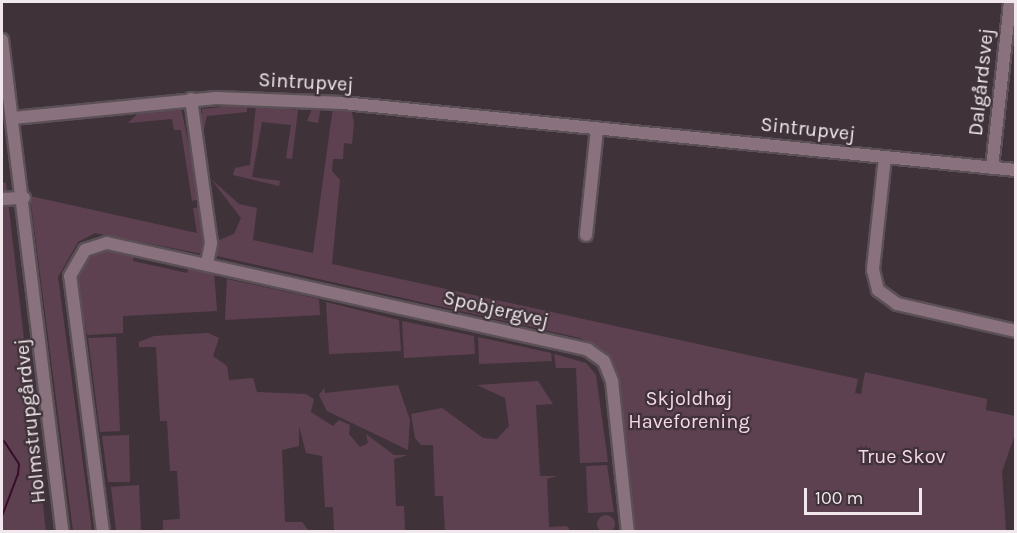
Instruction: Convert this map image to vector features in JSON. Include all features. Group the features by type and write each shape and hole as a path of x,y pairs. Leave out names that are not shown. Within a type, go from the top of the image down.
{"street":[{"name":"Dalgårdsvej","path":"992,168 1010,2"},
{"name":"Holmstrupgårdvej","path":"2,40 24,198 62,531"},
{"name":"Sintrupvej","path":"13,118 191,99 360,104 1016,170"},
{"path":"191,99 211,243 207,264"},
{"path":"586,236 597,129"},
{"path":"885,157 874,258 878,291 897,304 1016,331"},
{"path":"2,199 24,198"},
{"name":"Spobjergvej","path":"103,531 70,290 73,266 85,250 107,243 207,264 596,355 612,381 628,531"}],"green space":[{"path":"247,104 247,112 207,116 202,137 202,109"},
{"path":"256,105 298,110 292,159 286,158 291,125 262,122 252,177 280,181 279,186 233,175 235,168 250,165"},
{"path":"313,106 321,107 318,123 307,121"},
{"path":"333,107 351,109 354,122 352,144 344,143 343,159 333,159 332,171 340,180 332,264 858,379 855,393 861,394 865,372 987,399 986,410 1015,416 1015,434 1002,472 1006,531 635,531 614,366 602,350 580,338 217,256 219,240 234,234 241,218 211,179 239,204 257,208 253,240 313,253"},
{"path":"181,108 200,199 192,201 181,130 174,130 172,119 128,123 140,111"},
{"path":"2,182 6,183 46,531 2,532"},
{"path":"30,196 197,233 193,208 201,207 203,254 95,233 78,242 58,277 92,531 73,531"},
{"path":"99,248 135,251 133,261 187,273 190,263 214,271 217,311 123,316 123,333 87,335 85,324 79,323 75,272"},
{"path":"227,279 319,299 320,315 225,320"},
{"path":"326,302 399,320 401,351 329,354"},
{"path":"402,321 474,336 475,354 404,358"},
{"path":"208,333 219,338 213,356 227,366 229,380 253,378 257,392 306,394 314,399 311,412 333,426 339,420 350,425 349,434 360,447 368,443 366,434 394,455 408,455 394,459 396,506 404,506 405,531 334,531 333,507 325,507 322,456 306,453 299,426 299,446 282,450 285,522 302,522 309,531 163,531 163,520 180,519 177,471 170,471 167,421 160,421 156,347 139,347 139,342 154,336"},
{"path":"116,337 120,431 100,432 88,338"},
{"path":"478,337 551,353 552,361 479,364"},
{"path":"554,354 586,363 596,375 608,462 580,463 576,368 556,368"},
{"path":"538,381 553,404 536,405 540,476 557,476 547,479 549,527 567,526 570,531 445,531 443,496 435,496 433,445 421,445 415,438 411,414 442,408 483,438 497,439 509,426 505,398 477,385"},
{"path":"398,385 410,420 408,450 327,411 319,395 324,388 325,393"},
{"path":"129,435 130,482 108,482 102,436"},
{"path":"607,465 614,512 588,513 586,466"},
{"path":"139,485 141,531 116,531 111,487"},
{"path":"602,515 610,515 615,520 613,531 602,533 597,528 597,520"}],"waterway":[{"path":"2,516 18,474 19,464 4,441"}],"park label":[{"name":"Skjoldhøj Haveforening","path":"689,410"},
{"name":"True Skov","path":"902,456"}]}
